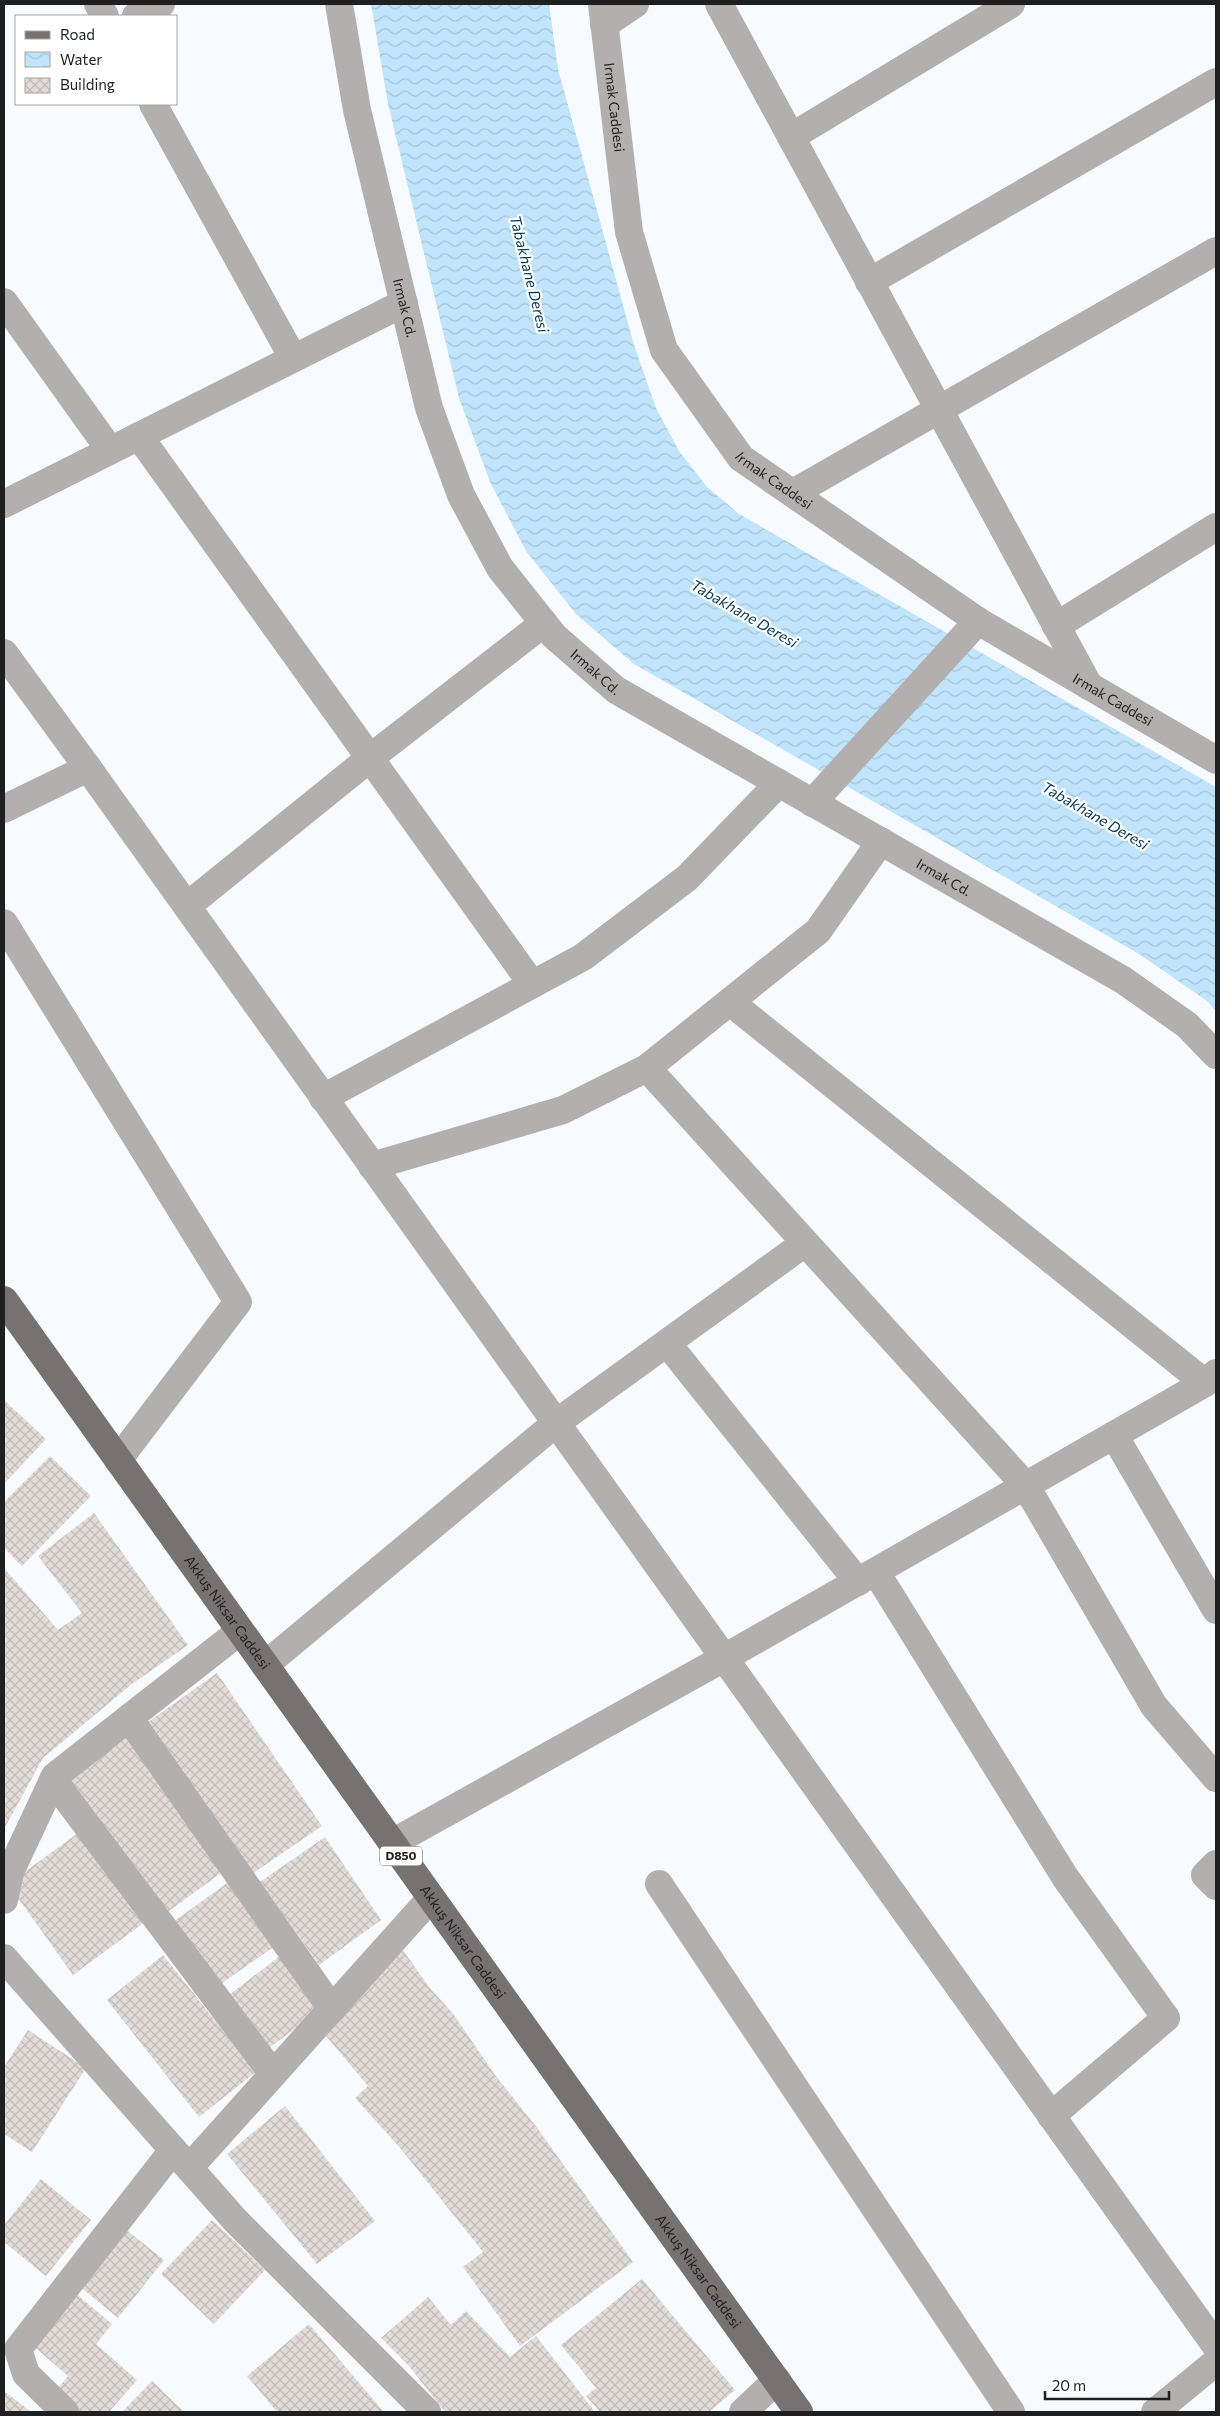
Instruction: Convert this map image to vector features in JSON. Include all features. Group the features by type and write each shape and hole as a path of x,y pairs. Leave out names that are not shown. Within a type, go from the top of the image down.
{"main road":[{"name":"Akkuş Niksar Caddesi","path":"4,1300 799,2412"}],"street":[{"path":"98,4 104,15"},
{"path":"138,15 162,4"},
{"name":"Irmak Cd.","path":"339,4 357,110 429,408 461,495 500,568 554,636 616,690 1123,980 1187,1025 1216,1055"},
{"path":"603,14 635,4"},
{"path":"719,4 1089,686"},
{"path":"791,137 1011,4"},
{"name":"Irmak Caddesi","path":"603,14 629,232 664,350 741,458 978,621 1216,760"},
{"path":"870,282 1216,82"},
{"path":"154,105 293,358"},
{"path":"793,493 1216,251"},
{"path":"4,302 110,450"},
{"path":"4,504 404,303"},
{"path":"139,436 532,984"},
{"path":"1056,626 1216,527"},
{"path":"812,803 978,621"},
{"path":"187,906 370,758 544,624"},
{"path":"4,653 187,906 322,1098 1216,2346"},
{"path":"4,809 88,768"},
{"path":"322,1098 582,957 687,878 779,783"},
{"path":"372,1166 563,1110 647,1068 818,932 881,842"},
{"path":"4,923 238,1302 118,1460"},
{"path":"392,1843 867,1577 1211,1378 730,1002"},
{"path":"647,1068 1026,1486 1154,1706 1216,1778"},
{"path":"265,1665 556,1424 805,1243"},
{"path":"667,1343 867,1577 1065,1877 1166,2018 1051,2116"},
{"path":"1114,1435 1216,1610"},
{"path":"4,1900 10,1872 55,1776 240,1631"},
{"path":"129,1718 332,2009"},
{"path":"53,1780 273,2074"},
{"path":"1216,1864 1205,1875 1216,1886"},
{"path":"660,1884 1011,2412"},
{"path":"65,2412 26,2374 18,2349 181,2159 273,2074 431,1898"},
{"path":"4,1958 235,2220 427,2412"},
{"path":"1155,2412 1216,2362"},
{"path":"743,2412 777,2380"}],"water":[{"name":"Tabakhane Deresi","path":"371,4 549,4 558,69 634,345 656,408 679,451 707,487 739,514 1216,787 1216,1011 1207,1001 1139,954 634,664 576,614 526,551 490,482 459,398 388,104"}],"building":[{"path":"4,1400 46,1439 4,1484"},
{"path":"50,1456 91,1496 22,1566 4,1548 4,1502"},
{"path":"94,1513 188,1645 132,1684 43,1758 4,1829 4,1568 58,1630 82,1613 38,1556"},
{"path":"217,1673 322,1826 249,1876 144,1725"},
{"path":"132,1734 228,1868 162,1916 65,1783"},
{"path":"78,1833 145,1922 73,1975 8,1884"},
{"path":"325,1837 381,1920 319,1965 260,1882"},
{"path":"230,1881 275,1946 218,1986 173,1922"},
{"path":"400,1946 429,1987 454,2015 495,2075 538,2129 633,2262 520,2346 463,2267 483,2252 401,2149 355,2098 368,2086 321,2030"},
{"path":"163,1955 256,2072 199,2117 107,2000"},
{"path":"280,1956 320,2010 269,2048 229,1995"},
{"path":"28,2030 86,2068 32,2152 4,2134 4,2067"},
{"path":"285,2106 375,2221 317,2264 227,2154"},
{"path":"41,2179 91,2220 46,2276 4,2242 4,2225"},
{"path":"212,2220 265,2270 214,2324 161,2274"},
{"path":"124,2228 164,2260 118,2318 78,2285"},
{"path":"642,2279 735,2390 709,2412 600,2412 586,2396 596,2388 561,2345"},
{"path":"73,2291 112,2324 96,2344 137,2380 109,2412 80,2412 56,2391 68,2376 30,2343"},
{"path":"428,2297 451,2325 466,2311 510,2357 536,2336 595,2412 445,2412 409,2366 381,2338"},
{"path":"309,2324 384,2412 277,2412 247,2376"},
{"path":"152,2381 184,2412 122,2412"},
{"path":"4,2391 21,2404 31,2412 4,2412"}]}
